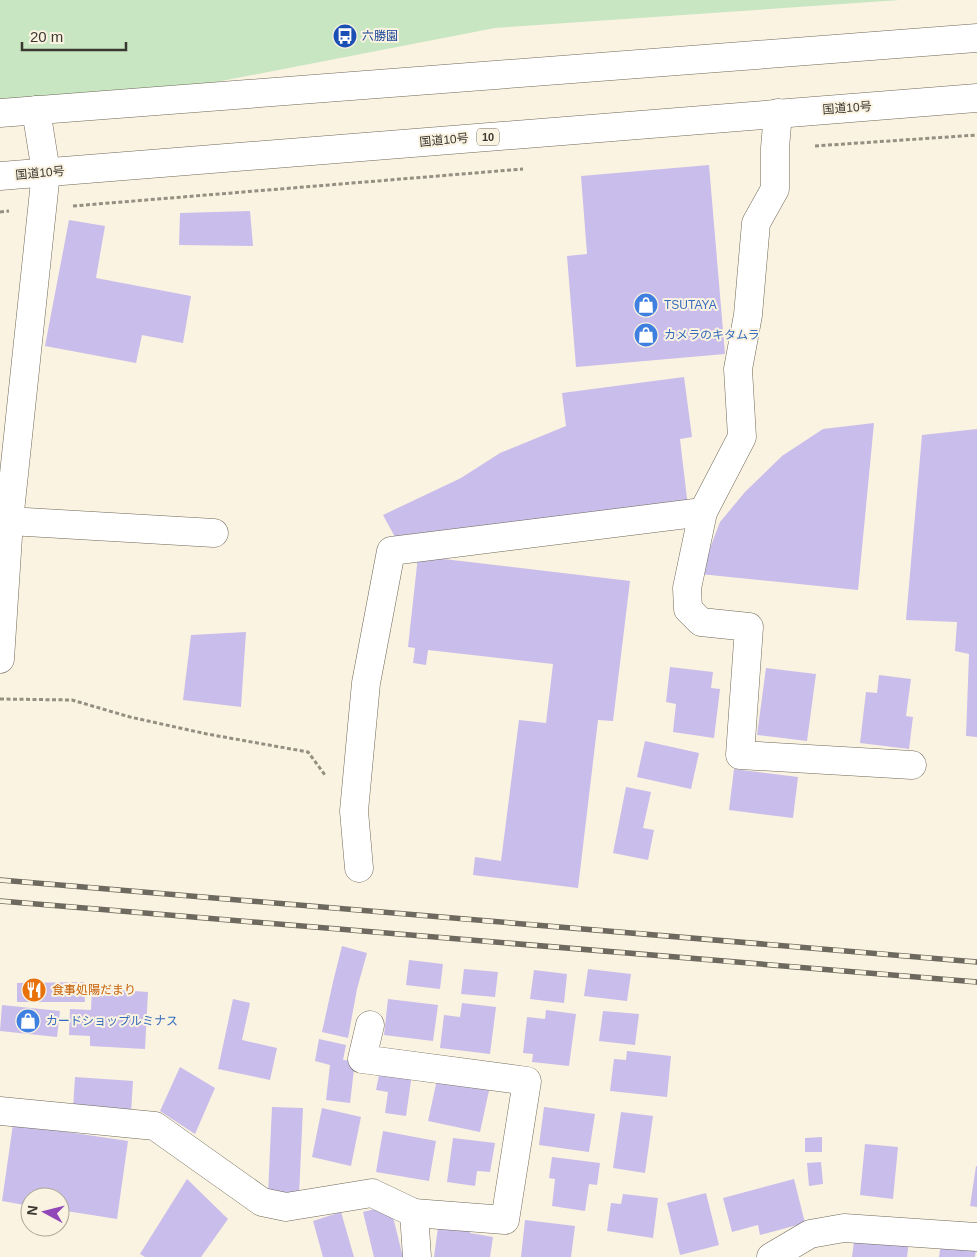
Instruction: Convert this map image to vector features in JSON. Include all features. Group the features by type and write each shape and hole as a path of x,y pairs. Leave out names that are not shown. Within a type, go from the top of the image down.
{"main road":[{"path":"0,113 977,38"},
{"name":"国道10号","path":"0,176 977,98"},
{"path":"0,659 9,521 46,172 36,110"},
{"path":"778,113 775,148 776,189 756,223 748,315 738,369 742,437 703,512 687,588 688,609 701,622 749,627 740,756 912,765"},
{"path":"359,868 354,811 366,683 391,551 703,512"},
{"path":"9,521 214,533"},
{"path":"0,1111 155,1126 262,1202 286,1206 372,1193 414,1213 505,1220 527,1082 362,1059 370,1025"},
{"path":"414,1213 417,1257"},
{"path":"770,1257 810,1234 844,1228 977,1237"}],"path":[{"path":"775,148 977,135"},
{"path":"0,212 527,169"},
{"path":"0,700 72,700 130,717 208,734 308,752 354,811"}],"green space":[{"path":"0,0 900,0 495,28 31,118 0,119"}],"building":[{"name":"TSUTAYA","path":"709,165 725,354 576,367 567,256 587,254 581,176"},
{"path":"250,211 253,246 179,245 180,213"},
{"path":"69,220 105,226 96,278 191,296 183,343 142,335 136,363 45,346"},
{"path":"684,377 692,437 680,439 688,507 395,537 383,515 461,478 500,453 566,426 562,393"},
{"path":"874,423 858,590 700,574 720,522 745,492 782,456 823,429"},
{"path":"977,429 977,737 966,736 969,654 955,651 957,622 906,620 922,435"},
{"path":"418,556 630,581 613,721 598,720 578,888 473,875 475,857 501,861 519,720 546,723 553,664 428,650 426,665 413,663 415,648 408,647"},
{"path":"246,632 241,707 183,700 191,635"},
{"path":"670,667 713,672 711,688 720,689 714,738 673,732 676,704 666,702"},
{"path":"766,668 816,674 807,741 757,735"},
{"path":"879,675 911,679 906,716 913,717 909,749 860,743 866,692 877,693"},
{"path":"645,741 699,753 691,789 637,777"},
{"path":"734,769 798,777 793,818 729,810"},
{"path":"626,787 651,792 643,828 654,830 648,860 613,853"},
{"path":"342,946 367,953 357,989 348,1038 322,1032"},
{"path":"409,960 443,964 440,989 406,985"},
{"path":"464,969 498,972 495,997 461,994"},
{"path":"588,969 631,974 627,1001 584,996"},
{"path":"534,970 567,974 564,1003 530,999"},
{"path":"84,982 85,1002 17,1002 17,983"},
{"path":"92,988 148,992 145,1049 90,1046 90,1036 69,1035 70,1009 91,1010"},
{"path":"233,999 250,1003 242,1040 277,1048 270,1080 218,1069"},
{"path":"388,999 438,1005 433,1041 384,1035"},
{"path":"462,1003 496,1007 490,1054 440,1048 444,1015 460,1017"},
{"path":"2,1005 60,1011 57,1037 0,1031"},
{"path":"546,1010 576,1014 569,1066 532,1062 533,1054 523,1053 527,1017 545,1019"},
{"path":"603,1011 639,1014 635,1045 599,1041"},
{"path":"319,1039 346,1045 343,1060 355,1061 350,1103 326,1100 330,1065 315,1061"},
{"path":"627,1051 671,1056 667,1097 610,1091 614,1059 626,1060"},
{"path":"180,1067 215,1088 195,1134 160,1111"},
{"path":"380,1070 412,1074 406,1116 385,1113 388,1092 376,1090"},
{"path":"438,1075 490,1086 480,1132 428,1121"},
{"path":"75,1077 133,1081 131,1113 73,1109"},
{"path":"272,1107 303,1108 299,1195 268,1194"},
{"path":"544,1107 595,1114 589,1152 539,1145"},
{"path":"322,1108 361,1117 351,1166 312,1157"},
{"path":"621,1112 653,1116 645,1173 613,1168"},
{"path":"13,1124 128,1141 117,1219 70,1212 70,1187 20,1187 20,1204 2,1201"},
{"path":"383,1131 436,1141 429,1181 376,1172"},
{"path":"822,1137 822,1152 805,1152 805,1138"},
{"path":"453,1138 495,1143 490,1172 477,1171 475,1186 447,1182"},
{"path":"865,1144 898,1147 893,1199 860,1195"},
{"path":"552,1157 600,1163 597,1185 589,1184 585,1211 552,1206 555,1179 549,1178"},
{"path":"821,1162 823,1184 809,1186 807,1163"},
{"path":"977,1166 977,1207 970,1206"},
{"path":"187,1179 228,1219 201,1257 145,1257 140,1254"},
{"path":"794,1179 805,1223 760,1235 758,1225 732,1232 723,1198"},
{"path":"706,1193 719,1245 680,1255 667,1203"},
{"path":"623,1194 658,1198 653,1238 607,1231 611,1203 621,1204"},
{"path":"390,1205 403,1257 374,1257 363,1212"},
{"path":"341,1212 354,1257 323,1257 313,1221"},
{"path":"439,1220 471,1225 470,1233 493,1237 490,1257 434,1257"},
{"path":"525,1220 575,1226 571,1257 521,1257"},
{"path":"855,1234 909,1241 907,1257 852,1257"},
{"path":"941,1243 976,1248 975,1257 939,1257"}],"railway":[{"path":"0,880 977,962"},
{"path":"0,901 977,982"}],"place":[{"name":"六勝園","path":"345,36"},
{"name":"TSUTAYA","path":"646,305"},
{"name":"カメラのキタムラ","path":"646,335"},
{"name":"食事処陽だまり","path":"34,990"},
{"name":"カードショップルミナス","path":"28,1021"}]}
